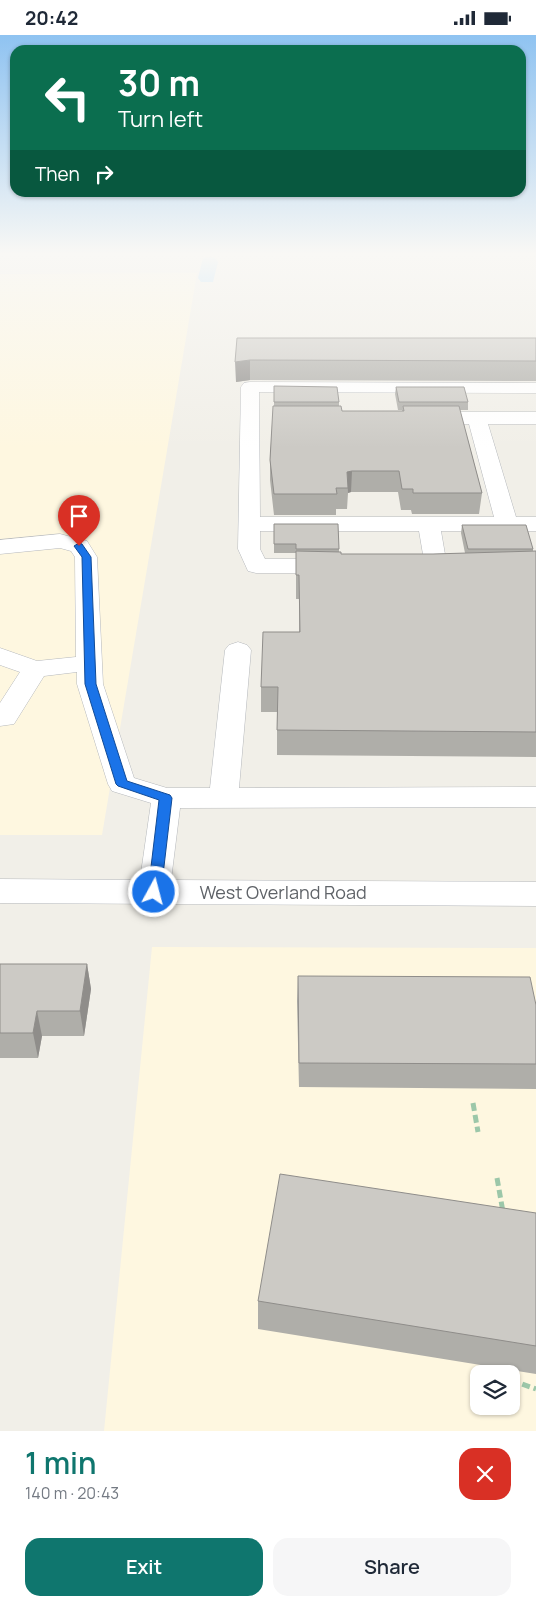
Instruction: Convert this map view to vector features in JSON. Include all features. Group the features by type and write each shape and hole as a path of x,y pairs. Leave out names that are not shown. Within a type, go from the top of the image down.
{"street":[{"path":"350,567 256,567 249,549 249,524 260,418 250,387 401,403 477,418 536,418"},
{"path":"401,403 532,388 536,409"},
{"path":"477,418 507,524"},
{"path":"249,524 536,524"},
{"path":"428,524 436,567"},
{"path":"0,547 60,541 79,546 86,557 90,684 122,784 166,798 536,797"},
{"path":"224,797 238,649"},
{"path":"0,656 35,669 90,663"},
{"path":"0,718 4,718 35,669"},
{"path":"154,892 166,798"},
{"name":"West Overland Road","path":"0,891 536,894"}],"path":[{"path":"473,1103 478,1132"},
{"path":"497,1178 503,1212"},
{"path":"520,1383 536,1389"}],"shaded area":[{"path":"0,318 189,318 102,835 0,835"},
{"path":"152,947 536,948 536,1431 104,1431"}],"building":[{"path":"237,338 536,338 536,361 250,360 235,362"},
{"path":"274,386 337,387 339,402 274,402"},
{"path":"396,387 464,387 468,402 399,402"},
{"path":"273,406 341,406 342,411 404,411 403,406 459,406 482,493 413,493 413,489 402,489 399,471 352,471 347,472 348,488 336,488 337,494 274,494 270,460"},
{"path":"274,524 338,524 339,549 296,549 296,544 274,544"},
{"path":"462,525 526,525 533,549 468,549"},
{"path":"296,551 341,552 341,554 433,554 536,551 536,732 277,730 278,687 261,687 263,632 300,632 299,575 296,575"},
{"path":"0,964 87,964 80,1011 37,1011 33,1033 0,1033"},
{"path":"298,976 530,977 536,1005 536,1064 299,1063"},
{"path":"280,1174 536,1213 536,1346 258,1301"}],"route":[{"path":"79,546 86,557 90,684 122,784 166,798 154,892"}]}
